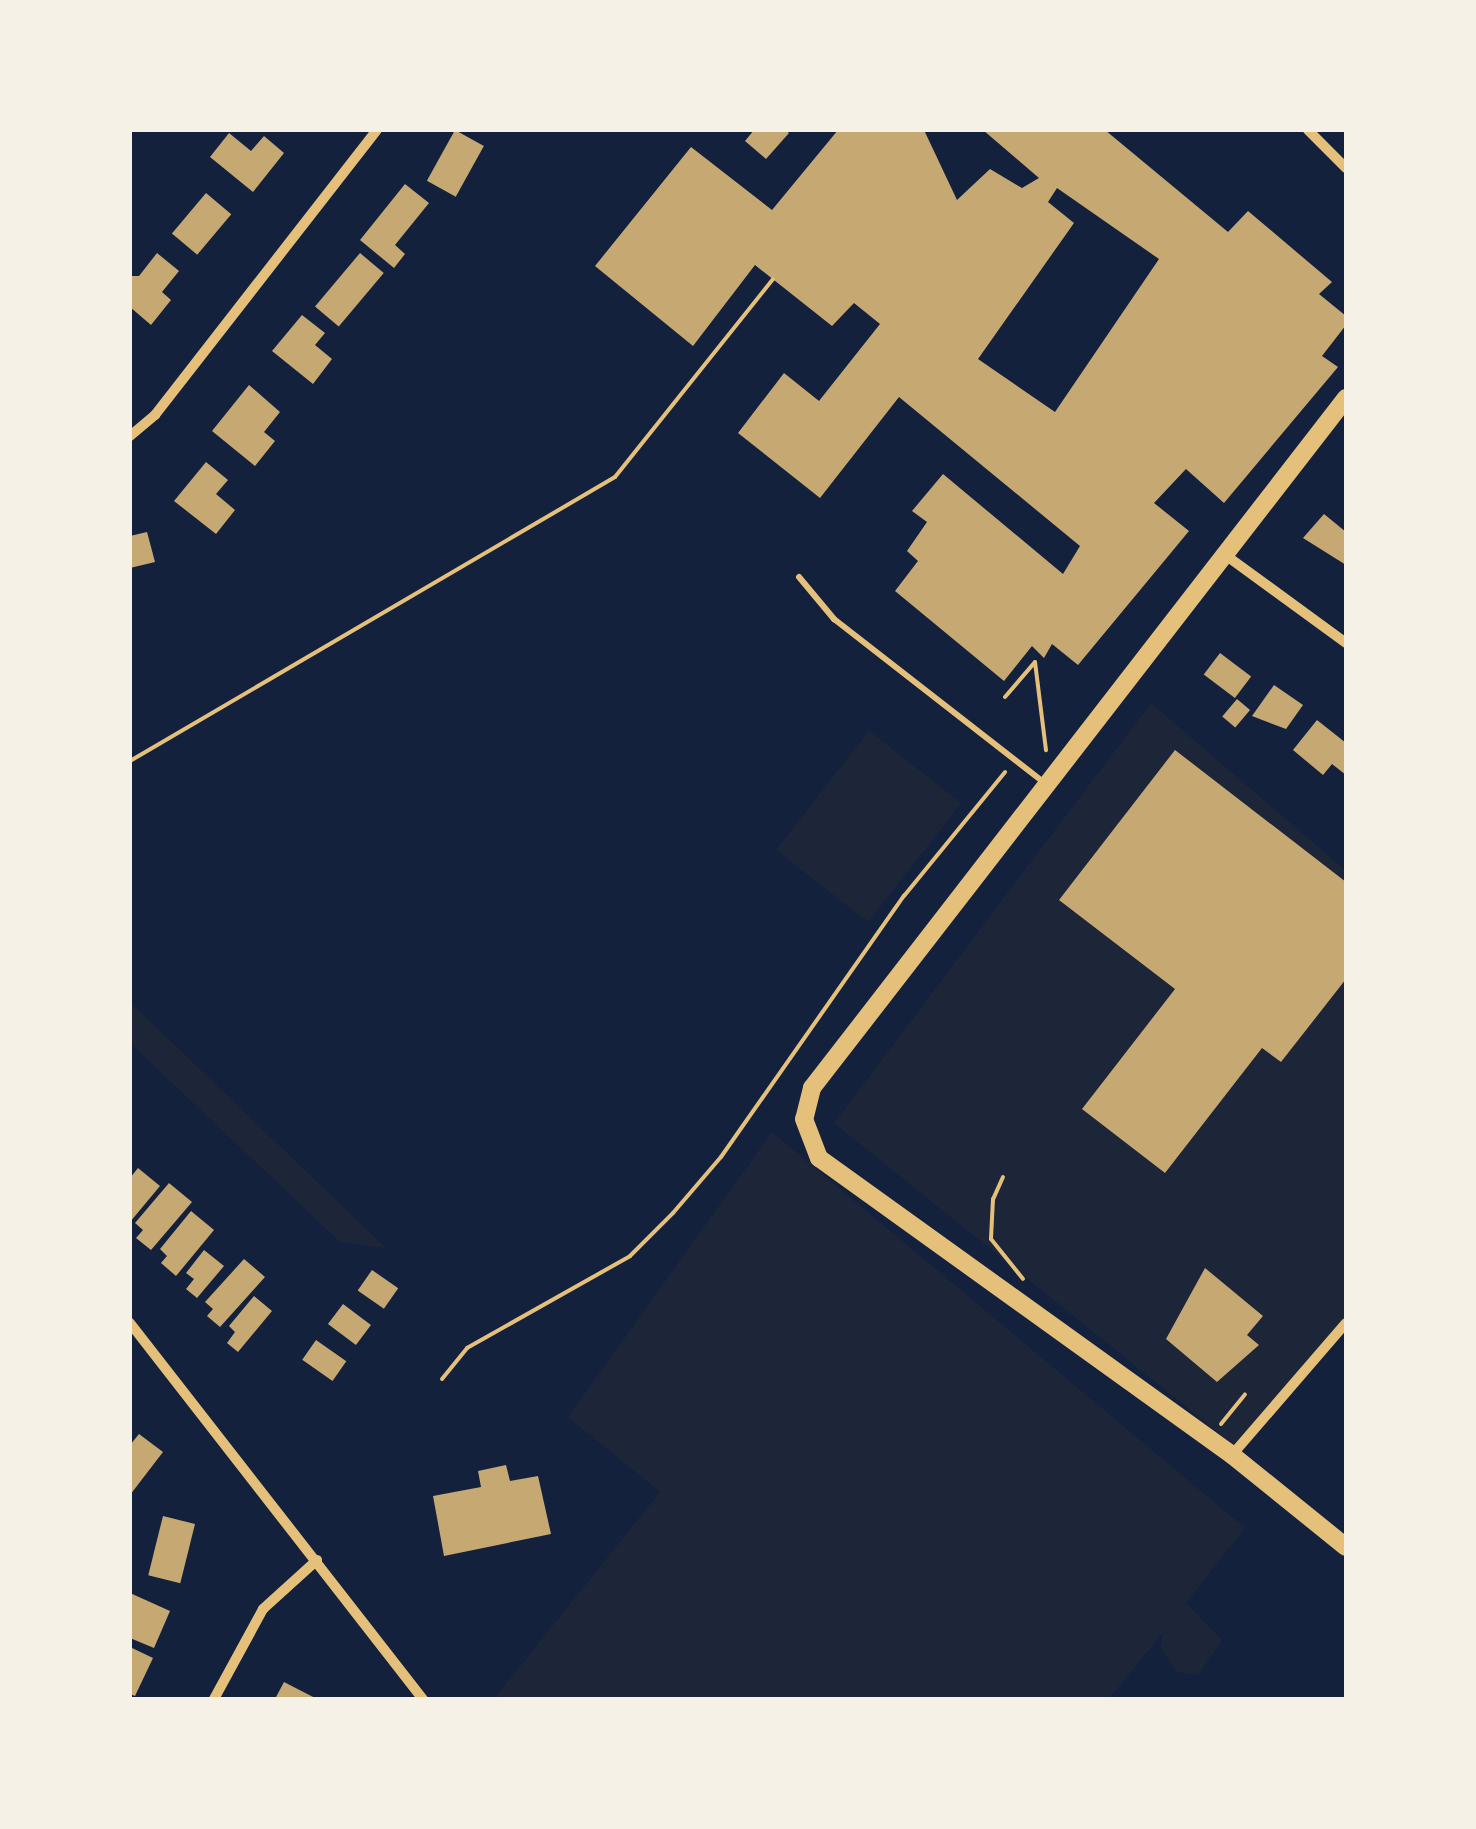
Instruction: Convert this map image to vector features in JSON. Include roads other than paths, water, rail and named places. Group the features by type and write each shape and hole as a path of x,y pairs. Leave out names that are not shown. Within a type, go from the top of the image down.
{"street":[{"path":"130,436 155,415 377,130"},
{"path":"1308,130 1346,168"},
{"path":"1346,398 812,1088 804,1120 819,1158 1232,1456 1346,1548"},
{"path":"1224,554 1346,643"},
{"path":"130,1323 423,1699"},
{"path":"1232,1456 1346,1323"},
{"path":"214,1699 263,1609 317,1560"}],"lane":[{"path":"799,577 834,618 1015,760 1048,781"}]}
